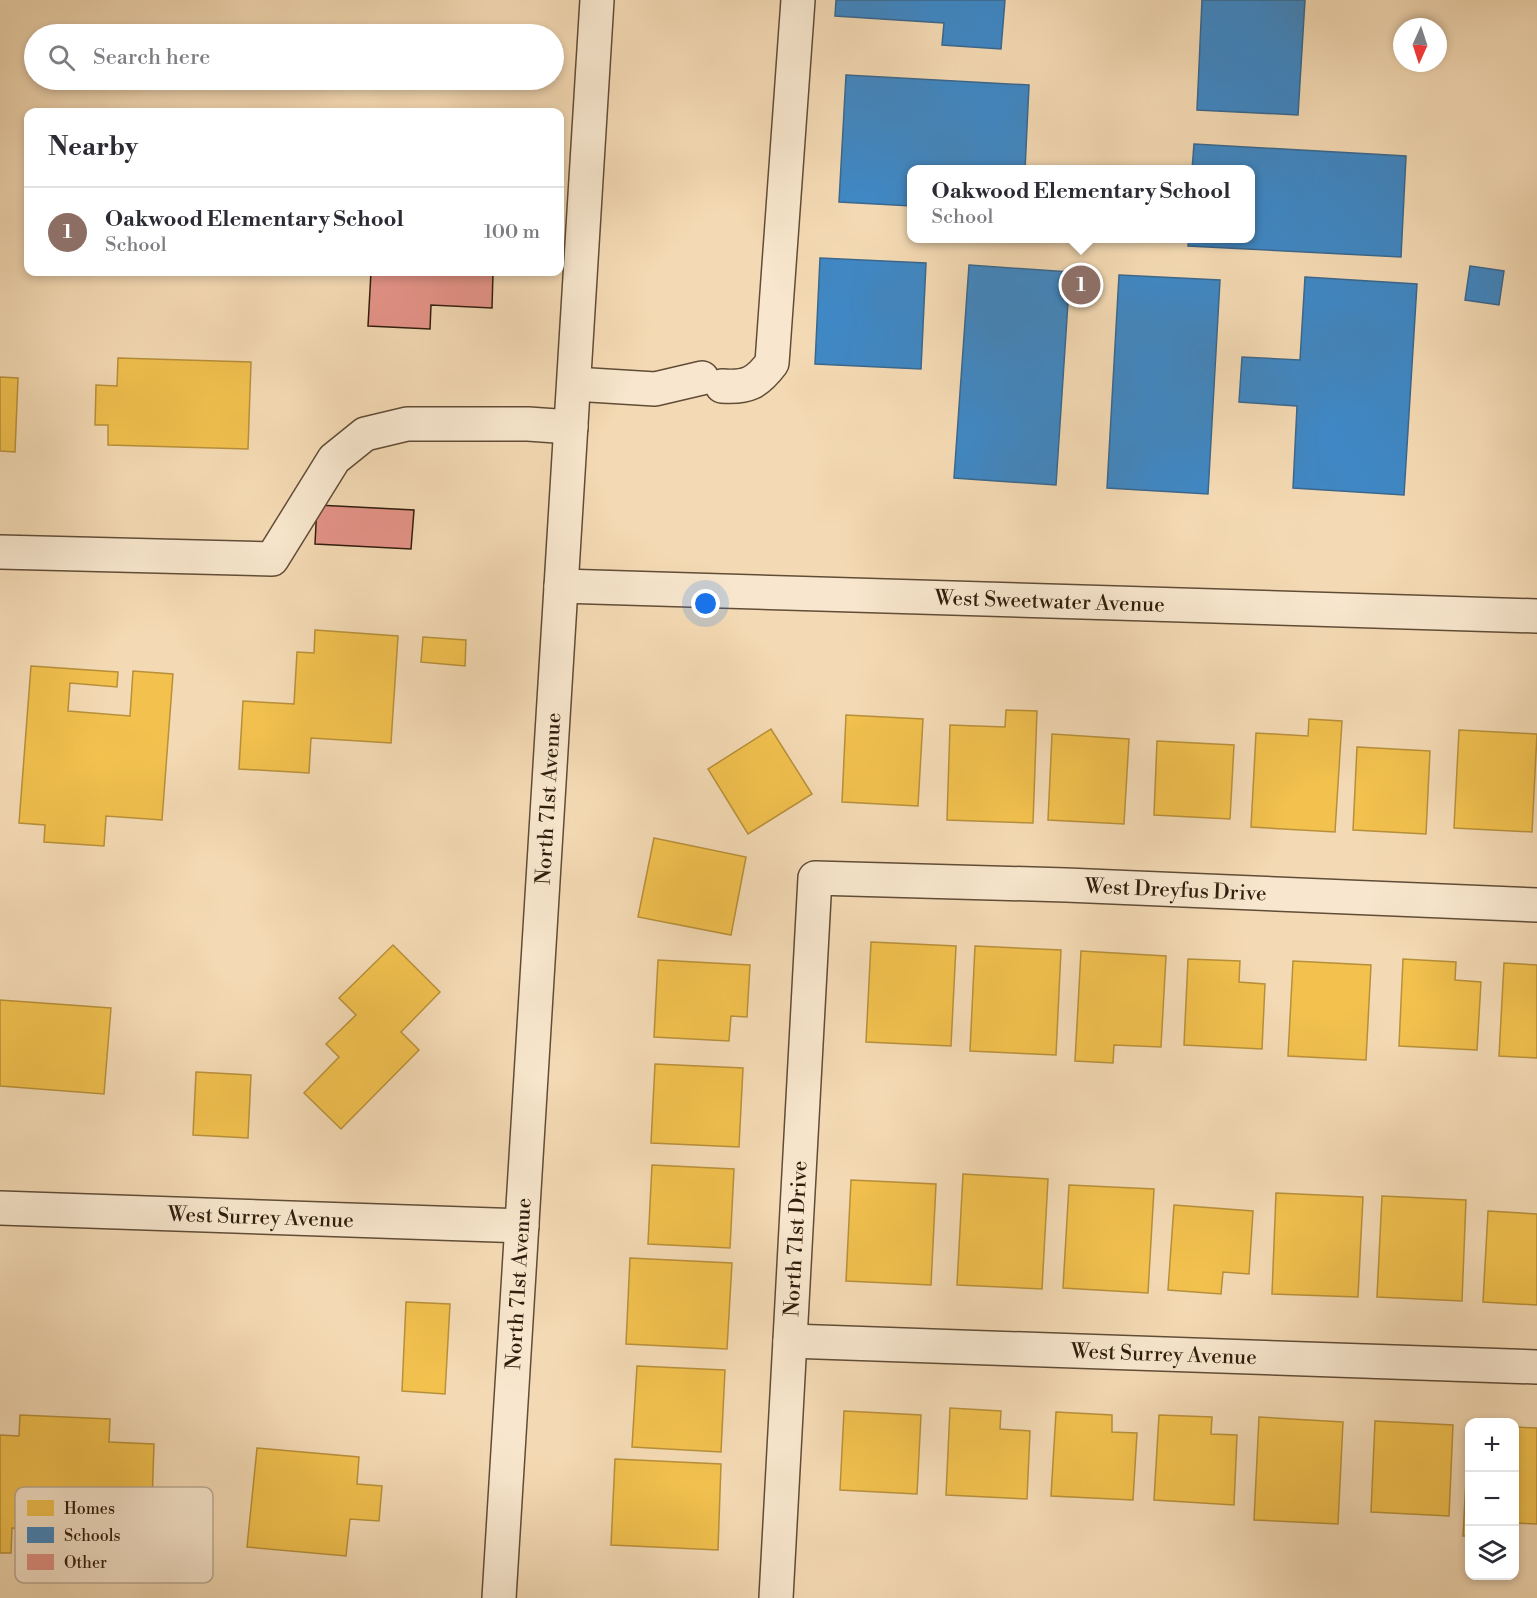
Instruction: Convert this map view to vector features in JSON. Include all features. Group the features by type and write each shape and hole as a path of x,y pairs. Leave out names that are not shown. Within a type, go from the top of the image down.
{"street":[{"name":"North 71st Avenue","path":"499,1598 597,0"},
{"path":"574,384 655,389 712,382 741,387 760,378 772,363 798,0"},
{"path":"0,552 272,559 334,459 365,434 407,424 528,424 571,427"},
{"name":"West Sweetwater Avenue","path":"561,586 1537,616"},
{"name":"West Dreyfus Drive","path":"815,878 1054,885 1537,905"},
{"name":"North 71st Drive","path":"777,1598 815,878"},
{"name":"West Surrey Avenue","path":"0,1208 522,1226"},
{"name":"West Surrey Avenue","path":"790,1341 1537,1367"}],"building: Homes":[{"path":"118,358 251,362 248,449 108,445 108,425 95,425 96,385 117,386"},
{"path":"0,377 18,378 15,452 0,451"},
{"path":"315,630 398,636 391,743 311,738 309,773 239,769 243,701 294,704 297,652 314,653"},
{"path":"423,637 466,640 465,666 421,662"},
{"path":"31,666 118,672 117,687 70,683 68,711 130,716 133,671 173,674 162,820 106,816 104,846 44,842 45,825 19,823"},
{"path":"1006,710 1037,711 1033,823 947,820 950,725 1005,727"},
{"path":"846,715 923,719 918,806 842,802"},
{"path":"1309,719 1342,721 1335,832 1251,827 1256,733 1308,736"},
{"path":"771,729 812,794 748,834 708,769"},
{"path":"1459,730 1537,734 1532,832 1454,828"},
{"path":"1052,734 1129,739 1124,824 1048,820"},
{"path":"1157,741 1234,745 1230,819 1154,815"},
{"path":"1357,747 1430,751 1426,834 1353,830"},
{"path":"654,838 746,857 731,935 638,917"},
{"path":"871,942 956,946 951,1046 866,1042"},
{"path":"393,945 440,992 401,1032 419,1050 341,1129 304,1093 339,1057 326,1044 356,1015 339,998"},
{"path":"975,946 1061,950 1056,1055 970,1051"},
{"path":"1081,951 1166,956 1161,1047 1114,1045 1113,1063 1075,1061"},
{"path":"1188,959 1240,961 1239,982 1265,984 1262,1049 1184,1045"},
{"path":"1403,959 1456,962 1455,980 1481,982 1477,1050 1399,1046"},
{"path":"658,960 750,965 747,1017 731,1016 729,1041 654,1037"},
{"path":"1293,961 1371,965 1366,1060 1288,1056"},
{"path":"1504,963 1537,965 1537,1058 1499,1056"},
{"path":"0,1000 111,1008 104,1094 0,1086"},
{"path":"655,1064 743,1068 739,1147 651,1143"},
{"path":"196,1072 251,1075 248,1138 193,1135"},
{"path":"652,1165 734,1169 730,1248 648,1244"},
{"path":"963,1174 1048,1179 1042,1289 957,1285"},
{"path":"851,1180 936,1184 931,1285 846,1281"},
{"path":"1069,1185 1154,1189 1148,1293 1063,1288"},
{"path":"1276,1193 1363,1197 1358,1297 1272,1294"},
{"path":"1382,1196 1466,1200 1462,1301 1377,1297"},
{"path":"1174,1205 1253,1211 1249,1274 1223,1272 1221,1294 1168,1290"},
{"path":"1488,1211 1537,1214 1537,1305 1483,1302"},
{"path":"630,1258 732,1263 727,1349 626,1344"},
{"path":"406,1302 450,1304 445,1394 402,1391"},
{"path":"637,1366 725,1370 721,1452 632,1447"},
{"path":"950,1408 1001,1411 1000,1429 1030,1431 1027,1499 946,1495"},
{"path":"844,1411 921,1415 917,1494 840,1490"},
{"path":"1056,1412 1112,1415 1112,1432 1137,1433 1133,1500 1051,1496"},
{"path":"20,1415 110,1419 109,1442 154,1444 153,1487 15,1487 15,1528 12,1528 11,1553 0,1553 0,1435 19,1436"},
{"path":"1159,1415 1212,1417 1211,1434 1237,1435 1234,1505 1154,1500"},
{"path":"1259,1417 1343,1422 1338,1524 1254,1520"},
{"path":"1375,1421 1453,1425 1449,1516 1371,1512"},
{"path":"1519,1427 1537,1428 1537,1524 1519,1523"},
{"path":"257,1448 359,1457 357,1484 382,1486 379,1521 350,1519 346,1556 247,1547"},
{"path":"615,1459 721,1464 718,1550 611,1545"},
{"path":"1465,1499 1465,1536 1463,1536"}],"building: Schools":[{"path":"836,0 1005,0 1001,49 942,45 944,23 835,16"},
{"path":"1202,0 1305,0 1298,115 1197,110"},
{"path":"846,75 1029,85 1025,165 907,165 907,206 839,202"},
{"path":"1194,144 1406,156 1401,257 1188,246 1188,243 1255,243 1255,165 1192,165"},
{"path":"820,258 926,263 921,369 815,364"},
{"path":"969,265 1070,272 1056,485 954,478"},
{"path":"1470,266 1504,271 1499,305 1465,300"},
{"path":"1119,275 1220,280 1208,494 1107,488"},
{"path":"1305,277 1417,284 1404,495 1293,488 1297,406 1239,402 1242,357 1300,360"}],"building: Other":[{"path":"371,276 493,276 492,308 431,305 430,329 368,326"},
{"path":"317,505 414,510 411,549 315,544"}],"place":[{"name":"Oakwood Elementary School","path":"1081,285"}]}
